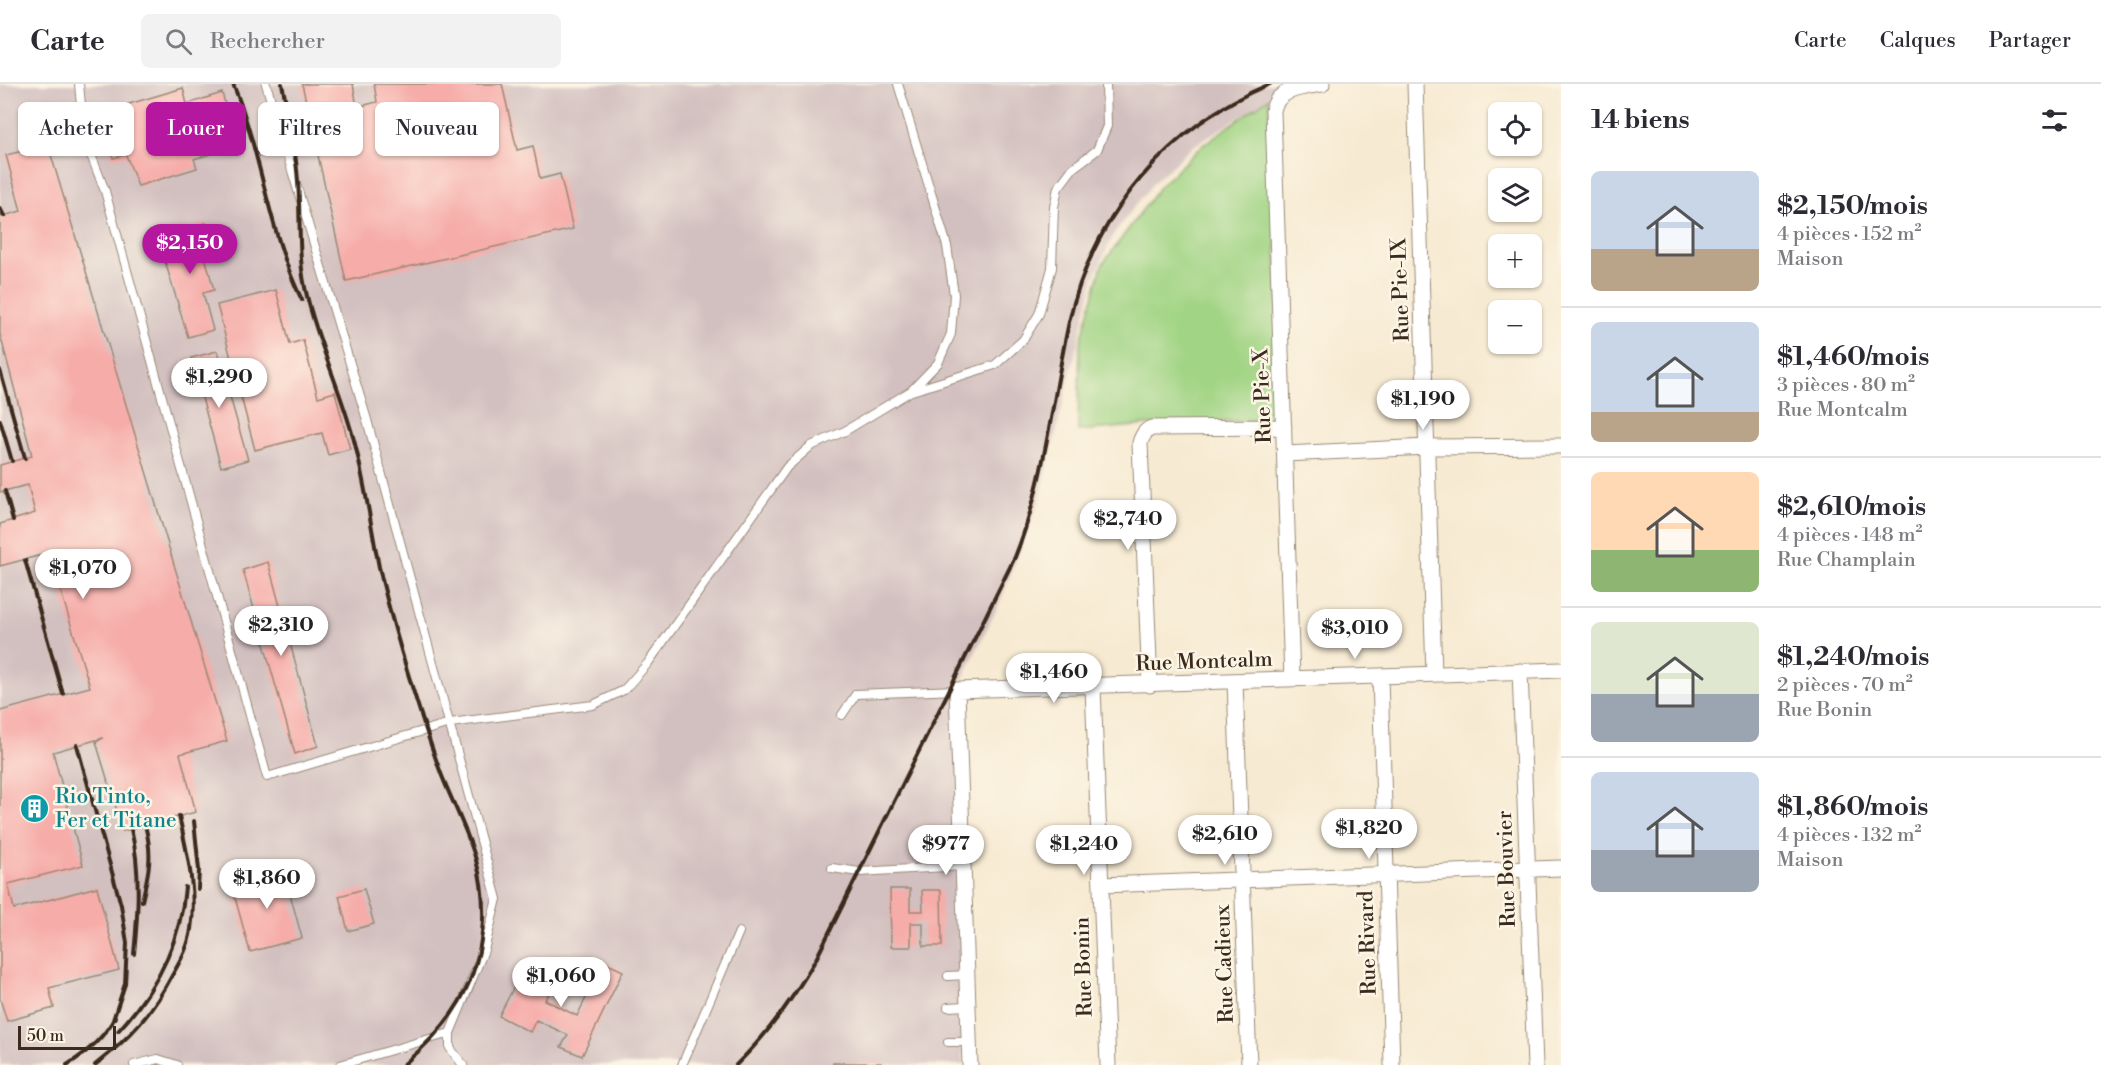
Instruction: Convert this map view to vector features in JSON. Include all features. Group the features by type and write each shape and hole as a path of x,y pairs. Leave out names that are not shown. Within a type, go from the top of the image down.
{"street":[{"name":"Rue Pie-X","path":"1292,679 1273,111 1274,104 1283,94 1303,87 1322,84"},
{"name":"Rue Pie-IX","path":"1415,84 1434,674"},
{"path":"1150,685 1140,443 1147,430 1159,428 1284,427"},
{"path":"1285,454 1426,447 1561,446"},
{"name":"Rue Montcalm","path":"957,690 1561,670"},
{"name":"Rue Bouvier","path":"1520,671 1536,1065"},
{"name":"Rue Rivard","path":"1380,676 1392,1065"},
{"name":"Rue Cadieux","path":"1235,681 1249,1065"},
{"name":"Rue Bonin","path":"1093,687 1108,1065"},
{"path":"957,690 970,1065"},
{"path":"1101,885 1561,868"}],"lane":[{"path":"79,84 84,137 105,191 267,777 450,723 593,705 624,690 648,663 787,467 811,446 845,431 911,391 994,364 1023,340 1039,314 1052,268 1054,207 1058,188 1073,168 1097,150 1107,126 1106,84"},
{"path":"266,84 367,420 497,899 484,950 450,1033 450,1048 463,1065"},
{"path":"898,84 947,246 954,295 951,334 938,363 911,391"},
{"path":"842,715 856,694 957,690"},
{"path":"832,868 859,872 963,866"},
{"path":"682,1065 739,932"},
{"path":"948,976 966,975"},
{"path":"948,1007 968,1006"},
{"path":"340,1065 450,1033"},
{"path":"948,1042 969,1042"},
{"path":"134,1065 158,1059 177,1065"}],"shaded area":[{"path":"0,84 1290,84 1192,147 1153,183 1114,233 1094,277 1039,501 1000,602 957,690 963,1065 0,1065"}],"green space":[{"path":"1269,98 1284,419 1147,425 1078,431 1080,344 1102,265 1160,186 1204,144"}],"building":[{"path":"302,84 353,84 356,102 306,102"},
{"path":"374,84 502,84 517,150 533,146 540,179 560,174 573,229 346,281 318,156 363,156 363,106 375,102 375,156 499,156 499,102 377,102"},
{"path":"183,88 186,102 146,102 146,156 204,156 194,159 197,168 138,186 126,156 134,156 134,102"},
{"path":"222,93 225,102 193,102"},
{"path":"18,152 18,156 51,156 227,741 180,754 196,812 123,831 96,742 103,738 53,752 83,865 8,884 14,909 97,887 119,970 49,988 54,1008 7,1021 0,999 0,711 90,687 49,553 0,566 0,524 35,513 28,485 0,492 0,465 32,456 0,334 0,217 21,211 6,155"},
{"path":"206,223 214,250 204,253 214,290 203,293 213,330 188,337 158,238"},
{"path":"276,290 290,344 303,340 318,397 335,392 350,449 328,455 322,433 255,450 217,305"},
{"path":"217,351 248,460 221,467 191,358"},
{"path":"268,562 318,746 295,754 243,570"},
{"path":"283,868 302,938 250,952 231,883"},
{"path":"364,889 374,924 348,931 339,896"},
{"path":"890,889 910,889 910,911 923,911 922,890 941,890 942,946 923,946 923,923 911,923 911,947 891,947"},
{"path":"604,962 623,971 582,1056 561,1047 568,1035 536,1020 530,1032 499,1016 521,973 551,990 545,1000 577,1016"},
{"path":"833,1063 881,1063 881,1065 833,1065"}],"railway":[{"path":"233,84 251,138 281,247 302,300"},
{"path":"282,84 296,157 301,253 307,296 355,444 379,567 403,658 439,768 471,845 483,899 481,943 476,964 460,1002 435,1035 403,1065"},
{"path":"736,1065 780,1015 816,959 1015,557 1034,500 1041,470 1069,322 1080,283 1096,245 1117,210 1141,178 1168,149 1199,123 1233,102 1270,84"},
{"path":"0,208 4,216"},
{"path":"0,370 25,458"},
{"path":"0,420 12,461"},
{"path":"5,491 13,520"},
{"path":"25,560 63,694"},
{"path":"77,745 121,905 127,943 125,984 112,1023"},
{"path":"95,1065 120,1044 149,1012 166,987 187,946 193,915 193,901 188,858 179,816"},
{"path":"194,821 199,870 198,889"},
{"path":"142,901 149,863 149,845 145,825"},
{"path":"131,829 137,876 134,954"},
{"path":"118,1031 144,999 164,965 178,927 185,887"},
{"path":"67,1065 95,1044 115,1017"}],"place":[{"name":"Rio Tinto, Fer et Titane","path":"34,808"}]}
